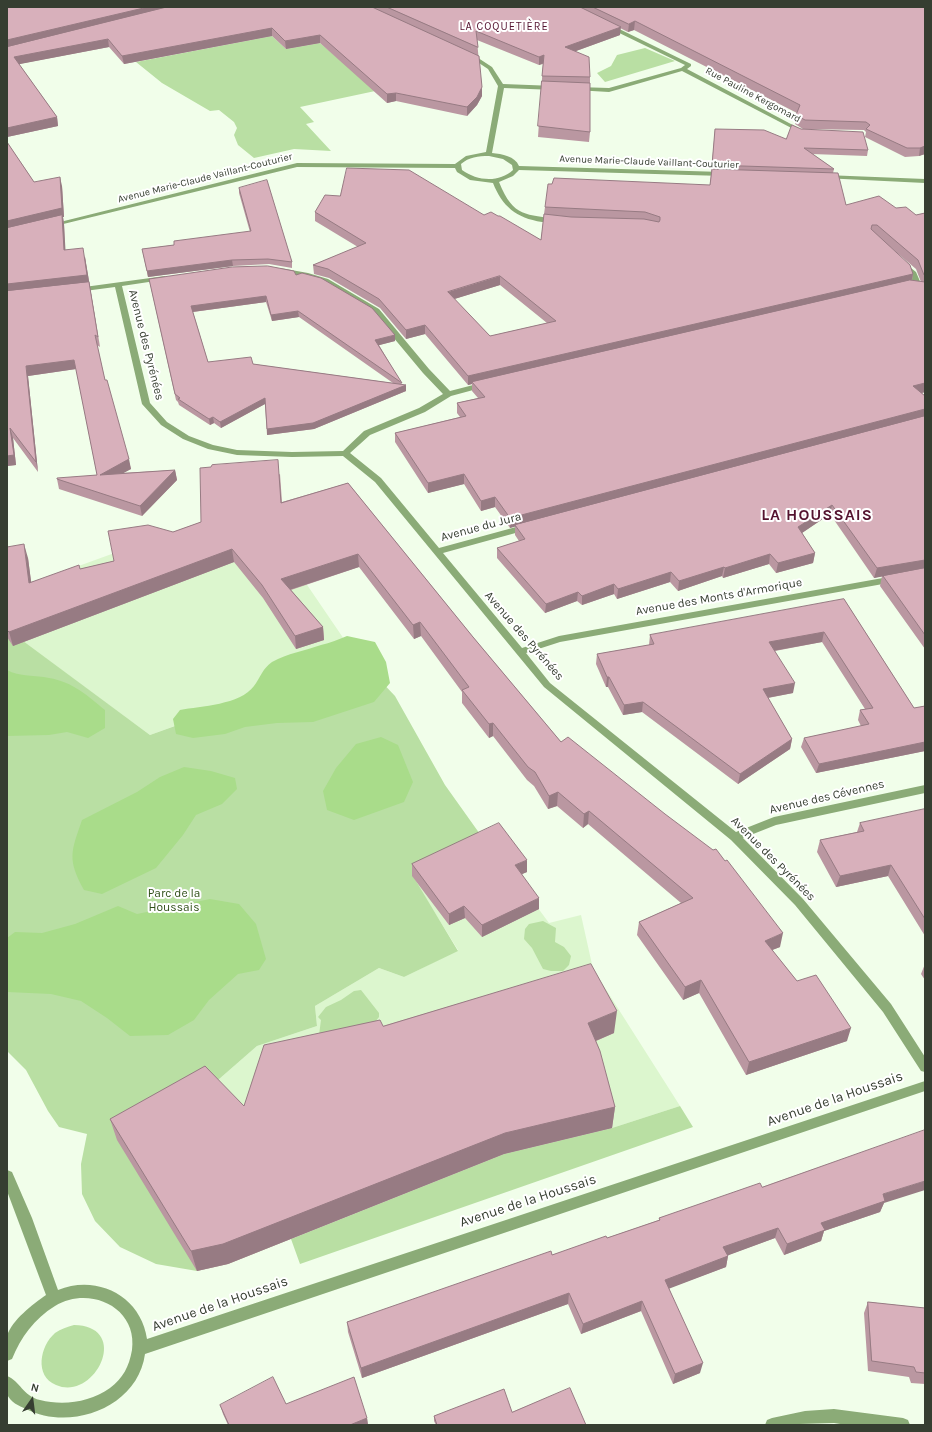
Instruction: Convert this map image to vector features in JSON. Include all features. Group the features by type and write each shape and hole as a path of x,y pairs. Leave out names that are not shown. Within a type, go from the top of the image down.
{"street":[{"name":"Rue Pauline Kergomard","path":"604,24 689,65 682,70 802,132 810,132"},
{"path":"462,51 479,59 490,68 501,86 489,154"},
{"path":"570,88 609,90 682,70"},
{"path":"501,86 563,88"},
{"path":"489,154 509,158 514,162 516,168 514,173 495,180 481,180 466,177 459,171 459,162 467,157 489,154"},
{"name":"Avenue Marie-Claude Vaillant-Couturier","path":"46,226 297,165 458,166"},
{"name":"Avenue Marie-Claude Vaillant-Couturier","path":"516,168 733,174"},
{"path":"821,177 925,181"},
{"path":"495,180 499,192 508,207 514,211 538,220 567,221"},
{"path":"900,262 912,272 922,287"},
{"path":"276,269 308,275 325,281 376,311 426,371 448,394"},
{"path":"70,290 118,285 171,276"},
{"name":"Avenue des Pyrénées","path":"118,285 146,404 155,417 169,429 183,437 227,450 292,455 345,453 378,480 547,685 735,837 798,902 887,1008 925,1067"},
{"path":"908,286 922,287"},
{"path":"345,453 368,433 422,410 448,394 493,381"},
{"name":"Avenue du Jura","path":"438,551 539,524"},
{"name":"Avenue des Monts d'Armorique","path":"519,652 559,639 902,577"},
{"name":"Avenue des Cévennes","path":"735,837 774,821 925,789"},
{"name":"Avenue de la Houssais","path":"141,1348 925,1086"},
{"path":"7,1176 25,1218 54,1298"},
{"path":"7,1354 10,1344 23,1322 32,1312 54,1298 68,1293 82,1291 108,1295 128,1311 135,1321 140,1334 141,1348 135,1372 121,1396 112,1405 100,1413 60,1424 35,1419 24,1412 15,1403 8,1389"},
{"path":"772,1425 805,1418 834,1416 903,1425"}],"shaded area":[{"path":"153,539 301,576 348,645 235,704 150,735 23,642 7,592"},
{"path":"412,876 529,896 549,923 581,915 593,969 680,1106 612,1128 504,1154 228,1264 197,1271 117,1140 210,1087 257,1046 317,1026 315,1006 379,968 404,977 458,950"}],"green space":[{"path":"272,36 286,49 320,43 340,60 394,87 300,107 314,122 306,124 331,151 294,149 254,158 238,145 234,135 237,128 234,122 219,110 210,111 162,83 136,62"},
{"path":"645,48 675,61 605,82 597,73 611,66 617,55"},
{"name":"Parc de la Houssais","path":"7,636 23,641 150,735 236,704 353,652 395,696 445,785 492,851 413,876 458,951 404,977 379,968 315,1006 317,1026 257,1046 210,1087 197,1271 156,1264 120,1247 95,1221 82,1194 81,1164 87,1134 59,1127 48,1111 26,1070 7,1051"},
{"path":"347,636 375,642 386,662 390,683 374,702 313,722 277,723 245,727 225,734 193,738 176,734 173,719 180,710 209,706 230,701 248,692 254,686 264,670 272,662 290,654"},
{"path":"7,670 17,674 58,680 73,686 105,710 105,728 88,738 67,732 49,735 7,736"},
{"path":"381,737 398,745 413,782 404,802 354,820 327,810 323,791 336,768 356,744"},
{"path":"184,767 211,771 235,778 237,789 222,804 196,815 183,835 156,868 102,894 84,890 75,870 72,855 75,840 82,820 137,792 160,777"},
{"path":"210,899 239,904 256,924 266,959 259,970 238,974 209,1000 194,1020 168,1035 130,1036 107,1018 81,1001 51,994 7,992 7,938 15,932 42,933 75,924 118,906 137,914"},
{"path":"543,921 556,928 555,942 564,947 571,956 569,965 563,971 543,969 532,948 524,939 525,929 529,924"},
{"path":"361,990 379,1013 379,1017 375,1022 319,1035 321,1020 318,1017 326,1007 341,1000 354,991"},
{"path":"680,1106 693,1127 300,1264 291,1239 504,1154 612,1128"},
{"path":"74,1325 91,1329 101,1337 104,1349 101,1362 94,1374 83,1383 70,1387 56,1385 49,1381 44,1375 42,1368 43,1353 46,1345 55,1333"}],"building":[{"path":"7,7 148,7 7,40"},
{"path":"167,7 372,7 479,56 482,87 477,97 467,107 396,93 387,94 320,35 285,41 272,28 122,56 108,39 14,57 57,117 7,128 7,47"},
{"path":"387,7 580,7 621,27 565,47 589,57 590,77 542,76 544,55 539,57 476,31 478,47"},
{"path":"593,7 925,7 925,146 920,148 907,148 866,129 870,125 866,122 805,120 796,115 800,105 635,21 629,24"},
{"path":"542,81 590,83 590,132 538,126"},
{"path":"792,125 801,129 863,132 868,150 804,148 834,169 712,165 715,129 764,130 786,139"},
{"path":"7,142 34,182 60,177 62,208 7,221"},
{"path":"347,168 409,170 484,215 491,212 541,240 544,214 571,217 644,219 659,222 660,220 660,217 645,212 545,207 548,184 552,184 554,178 710,185 712,169 838,173 846,205 879,196 896,208 906,207 916,215 925,213 925,275 918,260 877,225 872,225 871,229 910,265 913,274 468,376 425,325 406,330 379,299 328,269 313,265 366,243 315,212 325,195 340,196","holes":["500,276 556,321 490,336 448,292"]},
{"path":"267,180 292,262 268,259 232,260 147,271 142,249 174,245 174,241 251,231 239,188"},
{"path":"62,215 64,250 83,248 87,275 7,284 7,228"},
{"path":"268,266 294,271 296,275 302,273 321,278 372,308 395,335 375,340 402,383 298,311 271,315 266,296 191,306 208,362 251,357 253,364 406,385 313,423 267,429 265,398 220,422 213,417 209,419 178,399 180,398 175,394 149,279 232,267"},
{"path":"910,280 925,282 925,383 913,386 925,396 925,409 510,518 495,497 481,501 464,474 428,483 395,433 466,416 457,403 485,397 472,382"},
{"path":"89,282 98,337 95,335 105,380 107,380 129,459 100,475 175,470 140,506 57,479 97,475 74,360 26,366 36,462 10,428 14,455 7,456 7,291"},
{"path":"925,416 925,560 877,568 832,505 798,527 815,553 778,563 770,554 679,581 671,572 618,589 614,584 582,596 578,592 546,604 497,548 525,539 515,525"},
{"path":"278,460 281,503 348,483 473,637 561,742 568,737 665,814 713,850 716,849 725,861 727,860 783,933 765,941 797,981 816,975 851,1028 749,1062 701,980 685,987 639,922 693,898 589,811 584,814 558,792 549,796 535,772 528,767 493,723 489,724 462,690 469,687 420,622 413,625 358,554 281,579 323,627 295,636 262,585 232,549 9,632 7,630 7,547 24,544 29,583 79,565 80,569 114,561 108,531 148,525 173,532 201,522 200,468 211,467 212,465"},
{"path":"925,568 925,635 883,576"},
{"path":"844,599 914,708 925,706 925,742 819,764 804,738 869,724 860,710 873,708 824,632 769,642 795,683 763,689 792,739 740,774 643,702 624,705 609,677 607,677 597,654 654,644 650,635"},
{"path":"925,809 925,919 891,865 840,876 820,840 864,831 860,823"},
{"path":"499,823 527,860 515,865 539,898 482,925 464,906 449,914 412,864"},
{"path":"591,964 617,1011 588,1023 600,1051 615,1107 505,1133 223,1244 191,1251 110,1119 205,1066 244,1106 264,1045 380,1020 383,1026"},
{"path":"925,1130 925,1181 883,1194 885,1201 821,1223 825,1230 787,1244 778,1228 723,1247 728,1256 665,1280 703,1363 675,1374 642,1301 583,1324 569,1293 361,1368 347,1322 551,1251 552,1255 606,1236 607,1238 660,1220 659,1218 760,1183 762,1187"},
{"path":"868,1302 925,1308 925,1373 916,1372 914,1367 872,1361"},
{"path":"273,1377 286,1404 354,1377 367,1418 350,1425 229,1425 220,1405"},
{"path":"570,1388 586,1425 437,1425 434,1416 504,1389 512,1412"}],"district":[{"name":"LA COQUETIÈRE","path":"504,27"},
{"name":"LA HOUSSAIS","path":"817,515"}]}
